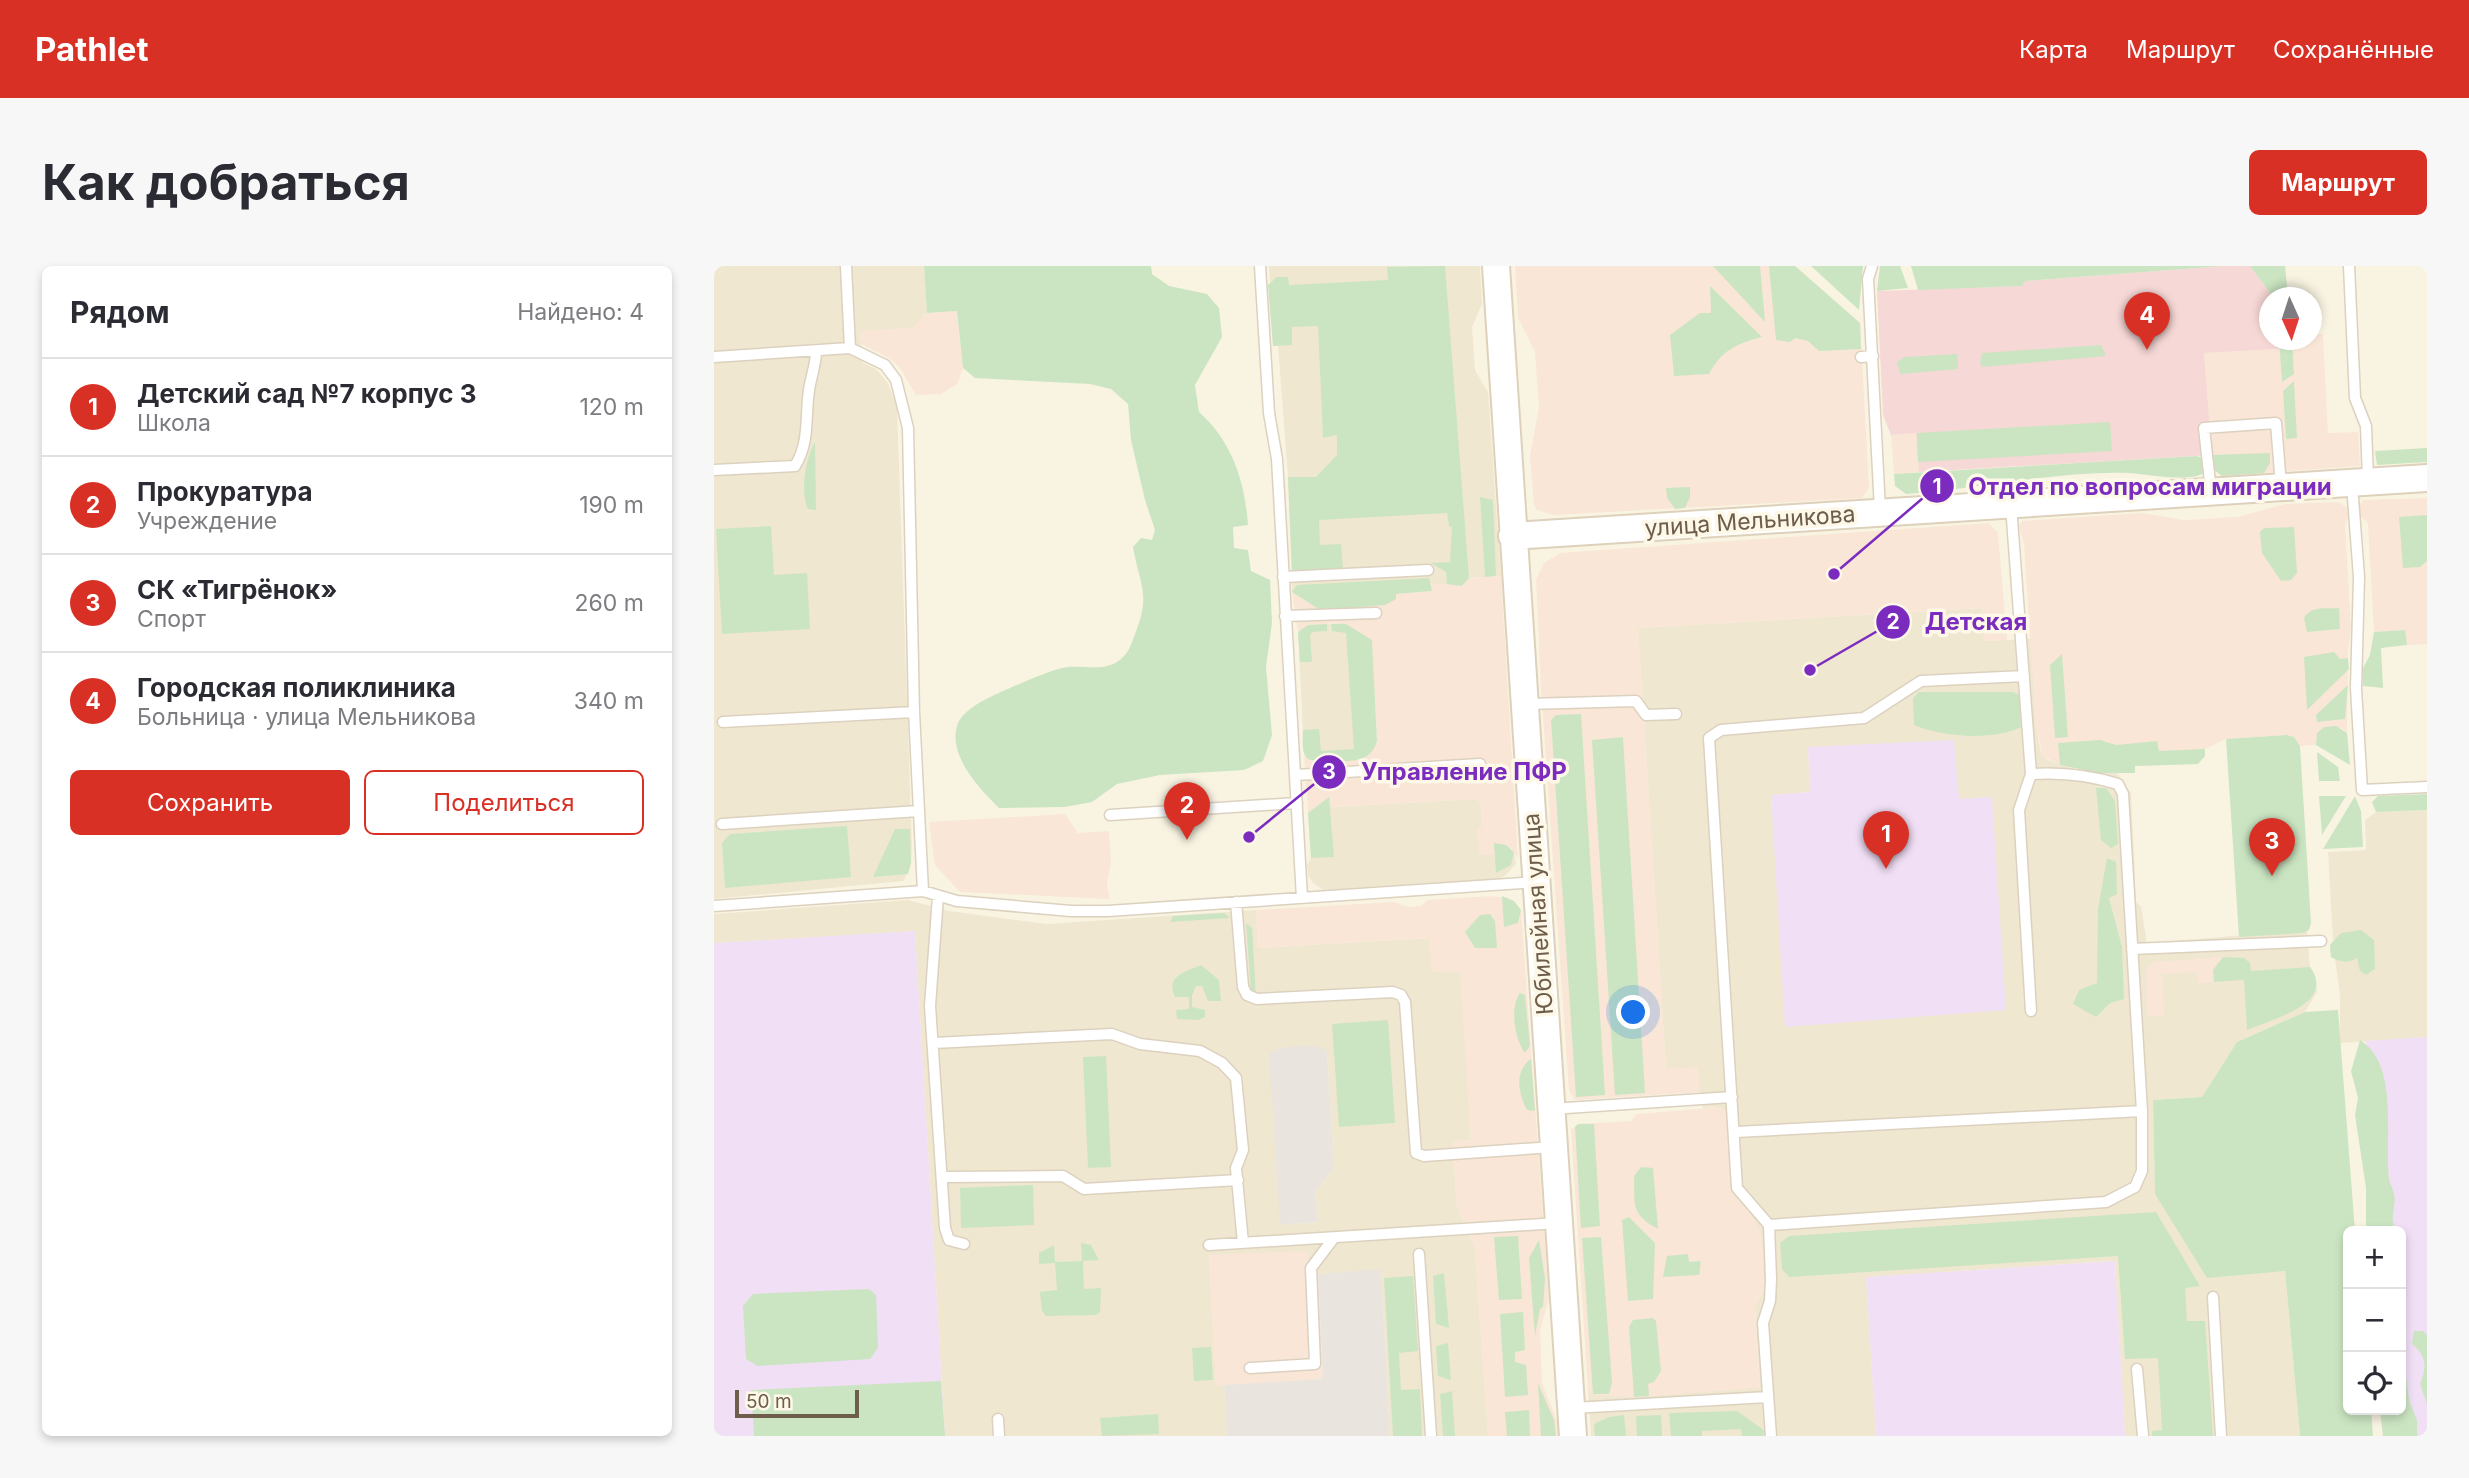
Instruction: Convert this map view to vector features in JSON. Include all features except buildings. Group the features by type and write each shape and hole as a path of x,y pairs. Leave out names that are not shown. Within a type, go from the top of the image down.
{"main road":[{"name":"Юбилейная улица","path":"1496,266 1573,1436"},
{"path":"2360,482 2427,478"},
{"name":"улица Мельникова","path":"1512,536 2360,482"}],"lane":[{"path":"846,266 850,348"},
{"path":"1260,266 1269,413 1277,459 1302,898"},
{"path":"1872,266 1868,279 1881,512"},
{"path":"2349,266 2355,398 2366,426 2360,482 2356,688 2362,790 2427,787"},
{"path":"714,357 850,348 886,365 896,380 908,428 914,712 923,891"},
{"path":"714,470 795,466 804,452 809,388 816,370 816,351"},
{"path":"1861,357 1873,356"},
{"path":"2211,491 2204,428 2264,424 2277,424 2281,487"},
{"path":"2011,504 2031,774 2019,810 2031,1011"},
{"path":"1283,577 1428,570"},
{"path":"1285,616 1376,613"},
{"path":"1770,1436 1763,1322 1770,1301 1772,1279 1769,1225 1737,1188 1736,1132 1709,738 1721,730 1864,718 1921,681 2024,676"},
{"path":"1524,705 1636,701 1646,715 1676,713"},
{"path":"723,722 914,712"},
{"path":"1296,775 1480,764"},
{"path":"1769,1225 2106,1202 2135,1187 2142,1171 2141,1111 2123,794 2118,784 2059,773 2031,774"},
{"path":"1110,815 1297,803"},
{"path":"722,824 919,811"},
{"path":"714,906 923,891 938,896 1071,911 1536,882"},
{"path":"938,896 930,1006 944,1177 945,1228 949,1240 964,1244"},
{"path":"1236,902 1243,987 1247,995 1257,999 1393,992 1401,995 1405,1002 1416,1153 1424,1156 1554,1147"},
{"path":"2132,949 2321,941"},
{"path":"934,1043 1112,1034 1140,1044 1200,1051 1222,1063 1237,1079 1243,1150 1237,1168 1243,1243"},
{"path":"1551,1109 1732,1097"},
{"path":"1736,1132 2141,1111"},
{"path":"944,1177 1063,1176 1084,1189 1238,1180"},
{"path":"1209,1245 1559,1223"},
{"path":"1250,1368 1315,1364 1311,1268 1333,1238"},
{"path":"1419,1254 1431,1436"},
{"path":"2213,1297 2221,1436"},
{"path":"2137,1369 2143,1436"},
{"path":"1571,1408 1768,1397"},
{"path":"998,1419 999,1436"}],"shaded area":[{"path":"714,266 924,266 927,313 913,328 860,332 863,363 876,369 888,383 897,408 912,847 911,863 904,881 714,899"},
{"path":"1269,266 1480,266 1482,304 1472,327 1475,370 1488,392 1501,576 1469,578 1462,586 1292,592 1288,477 1278,346 1273,346"},
{"path":"1515,266 1795,266 1860,323 1869,488 1862,498 1554,515 1537,510 1534,505 1530,456 1539,407 1535,352 1518,318"},
{"path":"2250,266 2266,287 2259,287 2261,350 2204,353 2212,455 1919,472 1916,433 1891,435 1883,415 1877,291 2021,286 2025,281"},
{"path":"957,311 963,368 957,384 941,394 916,395 900,368 889,358 861,344 860,331 912,328 927,313"},
{"path":"2323,334 2328,433 2358,432 2360,466 2222,476 2213,469 2212,463 2204,353 2280,350 2282,381 2294,374 2293,350 2322,350"},
{"path":"1917,433 1919,472 1894,474 1891,435"},
{"path":"2427,498 2427,644 2407,645 2405,630 2374,632 2368,523 2360,516 2359,506 2363,500"},
{"path":"2339,502 2347,508 2348,518 2345,524 2351,629 2348,651 2347,733 2342,728 2317,734 2316,745 2300,746 2294,737 2287,735 2226,739 2205,749 2205,756 2198,764 2135,766 2135,773 2099,773 2060,765 2043,756 2036,725 2024,544 2019,526 2022,521 2142,513 2184,520 2238,517 2285,504"},
{"path":"1989,523 1998,533 2007,640 1984,641 1982,608 1638,628 1666,1069 1698,1067 1700,1092 1575,1100 1569,1091 1541,688 1536,579 1544,563 1560,553"},
{"path":"1501,576 1518,858 1511,848 1494,843 1495,854 1479,855 1477,827 1482,827 1481,804 1475,799 1331,807 1329,797 1308,813 1304,753 1311,761 1319,762 1362,759 1371,753 1377,741 1372,641 1342,623 1308,625 1298,632 1292,592 1320,610 1395,594 1431,591 1431,583 1462,586 1469,578"},
{"path":"1982,608 1984,641 2031,639 2036,725 2041,752 2048,760 2081,771 2117,773 2131,793 2136,902 2141,907 2147,943 2307,930 2310,967 2315,975 2317,992 2305,1012 2237,1042 2202,1097 2153,1100 2155,1194 2285,1271 2300,1436 2125,1436 2115,1261 1866,1277 1876,1436 1591,1436 1588,1389 1593,1394 1634,1397 1760,1387 1755,1306 1764,1290 1760,1232 1745,1205 1732,1193 1721,1107 1703,1108 1700,1092 1666,1069 1638,628","holes":["1808,747 1959,799 1992,797 1786,1026 1771,795 1810,792"]},
{"path":"1346,624 1371,753 1304,753 1298,632 1308,625"},
{"path":"1954,740 1959,799 1992,797 2006,1010 1785,1027 1771,795 1810,792 1808,747"},
{"path":"1329,797 1332,807 1476,799 1481,803 1482,827 1478,827 1514,852 1516,864 1505,876 1497,879 1323,890 1313,883 1308,875 1307,865 1311,858 1308,813"},
{"path":"2427,810 2427,1037 2340,1043 2340,996 2335,959 2331,957 2330,945 2333,941 2328,852 2366,850 2365,820 2376,812"},
{"path":"1065,814 1078,833 1109,831 1111,862 1107,885 1110,899 960,892 935,865 929,822"},
{"path":"1489,896 1509,898 1521,910 1549,1299 1540,1331 1542,1383 1557,1421 1559,1436 1488,1436 1475,1248 1457,1206 1452,1142 1471,1140 1460,971 1432,972 1429,938 1258,948 1256,910 1394,902 1408,907 1421,906 1428,900"},
{"path":"908,900 949,911 1047,924 1256,910 1258,948 1430,938 1461,970 1471,1140 1452,1142 1457,1206 1475,1248 1488,1436 1390,1436 1381,1270 1318,1274 1308,1263 1307,1252 1209,1256 1216,1385 1224,1385 1227,1436 945,1436 915,931 714,943 714,914","holes":["1327,1051 1334,1168 1315,1192 1318,1222 1281,1225"]},
{"path":"915,931 945,1436 714,1436 714,943"},
{"path":"2244,958 2250,963 2250,980 2198,983 2197,972 2162,974 2164,1016 2147,1017 2146,968 2155,962"},
{"path":"2427,1037 2427,1436 2392,1436 2399,1415 2406,1415 2406,1226 2378,1226 2366,1041"},
{"path":"1313,1045 1327,1051 1334,1168 1315,1192 1318,1222 1280,1225 1269,1053 1281,1048"},
{"path":"1721,1107 1728,1112 1732,1193 1745,1205 1760,1232 1763,1252 1764,1290 1755,1306 1760,1388 1634,1397 1593,1394 1588,1389 1571,1130 1578,1124 1631,1121 1637,1114"},
{"path":"1307,1251 1308,1263 1318,1274 1323,1379 1216,1386 1209,1255"},
{"path":"2115,1261 2125,1436 1876,1436 1866,1277"},
{"path":"1381,1269 1390,1436 1227,1436 1224,1385 1323,1379 1318,1274"}],"green space":[{"path":"924,266 1151,266 1152,274 1169,286 1207,294 1219,308 1222,337 1195,385 1199,412 1228,449 1244,493 1248,525 1233,527 1234,548 1248,550 1251,571 1270,580 1272,623 1266,667 1272,735 1263,761 1244,770 1160,775 1117,784 1092,802 1065,807 999,808 968,771 961,760 955,737 960,719 973,707 998,693 1047,673 1068,667 1104,667 1117,662 1125,655 1140,620 1143,599 1133,547 1141,538 1152,540 1155,530 1131,440 1128,404 1111,389 1090,384 975,378 963,368 957,311 927,313"},
{"path":"1445,266 1469,578 1462,586 1447,584 1446,572 1431,563 1450,562 1452,527 1449,526 1447,513 1319,520 1320,545 1341,544 1343,571 1296,573 1292,571 1288,477 1316,477 1337,455 1337,435 1323,438 1318,326 1292,327 1292,345 1273,346 1268,285 1277,277 1288,277 1289,285 1388,280 1387,267"},
{"path":"1713,266 1760,266 1765,322"},
{"path":"1769,266 1795,266 1860,323 1861,349 1819,351 1808,341 1795,338 1790,342 1776,340"},
{"path":"1811,266 1863,266 1859,310"},
{"path":"1880,266 1900,266 1908,288 1877,291"},
{"path":"1911,266 2224,266 2025,281 2022,286 1918,290"},
{"path":"2250,266 2285,266 2287,287 2266,287"},
{"path":"1710,286 1762,337 1731,349 1719,359 1709,374 1674,376 1670,335 1700,313 1711,313"},
{"path":"2101,345 2106,356 1982,367 1980,362 1982,353"},
{"path":"2280,350 2293,350 2294,374 2282,382"},
{"path":"1957,354 1958,369 1900,374 1897,362 1905,357"},
{"path":"2294,381 2297,438 2286,439 2283,391"},
{"path":"2110,422 2112,451 1918,462 1917,433"},
{"path":"815,442 816,510 808,509 804,494 809,457"},
{"path":"2427,448 2427,462 2377,465 2375,451"},
{"path":"2270,453 2270,463 2264,473 2222,476 2213,469 2212,455"},
{"path":"2197,456 2202,458 2206,471 2191,477 2101,473 1906,494 1895,486 1894,474"},
{"path":"1690,487 1690,497 1685,508 1675,509 1667,498 1666,488"},
{"path":"1480,497 1493,500 1496,576 1485,577"},
{"path":"2427,515 2427,561 2420,567 2403,568 2399,517"},
{"path":"771,526 774,575 807,573 810,629 722,634 716,529"},
{"path":"2294,527 2297,573 2291,580 2281,581 2262,553 2260,532 2264,528"},
{"path":"1429,578 1432,591 1396,594 1396,599 1385,605 1320,610 1292,592 1297,585"},
{"path":"2319,608 2339,608 2340,629 2307,632 2304,618 2311,611"},
{"path":"1327,624 1327,631 1313,632 1310,635 1312,662 1300,662 1298,632 1308,625"},
{"path":"1331,624 1346,624 1372,640 1377,741 1366,757 1335,762 1311,760 1303,749 1303,730 1319,729 1321,751 1354,749 1346,633 1332,631"},
{"path":"2405,630 2407,645 2381,648 2383,688 2363,686 2363,668 2370,655 2374,632"},
{"path":"2334,652 2340,659 2348,658 2349,669 2307,710 2304,657"},
{"path":"2062,654 2068,737 2055,738 2050,665"},
{"path":"2348,685 2345,719 2317,722 2316,715"},
{"path":"1919,692 2012,692 2020,695 2021,727 1982,736 1953,735 1925,729 1914,725 1913,698"},
{"path":"1581,714 1605,1095 1576,1097 1551,720 1556,715"},
{"path":"2336,726 2347,733 2350,765 2316,745 2317,733 2324,727"},
{"path":"2287,735 2294,737 2300,746 2311,923 2309,930 2303,933 2239,937 2226,739"},
{"path":"1623,737 1645,1093 1615,1095 1592,740"},
{"path":"2100,740 2116,745 2157,741 2159,751 2205,749 2205,756 2198,764 2135,766 2135,773 2099,773 2060,765 2058,743"},
{"path":"2317,752 2338,767 2340,781 2319,781"},
{"path":"2096,788 2106,788 2115,801 2118,844 2111,848 2101,840"},
{"path":"2427,794 2427,810 2376,812 2372,802 2378,796"},
{"path":"2319,796 2346,796 2322,835"},
{"path":"2355,796 2361,811 2363,847 2323,849"},
{"path":"1329,797 1334,857 1311,858 1308,813"},
{"path":"847,826 851,877 725,888 722,843 730,834"},
{"path":"895,829 910,829 911,863 908,874 873,877"},
{"path":"1494,843 1506,845 1514,852 1511,865 1496,873"},
{"path":"2107,858 2116,862 2117,894 2109,898 2122,947 2124,999 2110,1003 2096,1017 2073,1004 2079,990 2097,983 2098,909"},
{"path":"1502,896 1514,901 1521,910 1518,923 1504,927"},
{"path":"1224,913 1230,918 1170,922 1173,916"},
{"path":"1490,914 1495,921 1497,948 1475,948 1465,932 1480,915"},
{"path":"1246,923 1252,928 1256,997 1251,992"},
{"path":"2361,930 2374,940 2375,969 2366,975 2360,971 2357,958 2344,962 2331,957 2330,945 2341,933"},
{"path":"2223,957 2244,958 2250,963 2251,971 2310,967 2316,980 2315,991 2309,1000 2298,1008 2247,1030 2244,980 2214,982 2213,970"},
{"path":"1201,965 1219,980 1221,1001 1208,1001 1202,986 1196,986 1192,995 1192,1007 1205,1010 1205,1017 1198,1020 1177,1019 1176,1010 1189,1009 1189,997 1175,997 1175,979"},
{"path":"1520,993 1525,995 1530,1046 1525,1053 1518,1040 1514,1015"},
{"path":"2338,1010 2355,1226 2343,1226 2343,1415 2371,1415 2373,1436 2300,1436 2285,1271 2207,1278 2155,1194 2153,1100 2202,1097 2237,1042 2305,1012"},
{"path":"1388,1020 1395,1123 1339,1127 1332,1024"},
{"path":"2360,1040 2373,1052 2381,1067 2385,1084 2388,1104 2389,1179 2395,1199 2394,1226 2366,1226 2366,1188 2355,1115 2358,1098 2351,1071"},
{"path":"1106,1056 1111,1167 1088,1168 1083,1057"},
{"path":"1531,1059 1535,1111 1527,1110 1519,1083 1522,1070"},
{"path":"1578,1124 1594,1124 1600,1226 1581,1228 1575,1127"},
{"path":"1641,1167 1653,1168 1658,1229 1638,1213 1636,1207 1634,1176"},
{"path":"1033,1185 1034,1225 961,1228 960,1188"},
{"path":"2156,1212 2200,1286 2185,1288 2187,1321 2205,1321 2213,1436 2152,1436 2152,1431 2162,1430 2158,1358 2125,1359 2118,1256 1789,1277 1782,1269 1780,1243 1789,1236"},
{"path":"1629,1217 1655,1243 1653,1299 1628,1301 1622,1220"},
{"path":"1518,1236 1522,1299 1499,1300 1494,1237"},
{"path":"1601,1237 1612,1383 1609,1394 1593,1394 1582,1238"},
{"path":"1539,1240 1545,1278 1543,1307 1540,1309 1535,1336 1529,1258"},
{"path":"1081,1243 1091,1245 1099,1260 1083,1261 1084,1289 1101,1288 1100,1312 1096,1315 1046,1316 1042,1311 1040,1292 1057,1290 1055,1263 1039,1264 1039,1253 1054,1245 1055,1262 1082,1261"},
{"path":"1688,1254 1689,1262 1701,1261 1699,1275 1663,1277 1667,1256"},
{"path":"1444,1273 1449,1328 1436,1324 1433,1276"},
{"path":"1413,1276 1418,1351 1399,1353 1401,1390 1420,1389 1422,1436 1393,1436 1384,1278"},
{"path":"869,1289 876,1295 878,1348 870,1359 758,1366 746,1359 743,1306 753,1294"},
{"path":"1523,1312 1525,1350 1515,1352 1515,1362 1526,1365 1528,1395 1505,1397 1500,1314"},
{"path":"1653,1318 1656,1321 1661,1371 1654,1382 1648,1384 1649,1396 1634,1397 1629,1327 1633,1320"},
{"path":"2414,1331 2423,1331 2427,1335 2427,1404 2420,1384 2424,1362 2421,1353 2412,1344"},
{"path":"1448,1343 1451,1380 1438,1376 1436,1346"},
{"path":"1211,1347 1213,1380 1194,1381 1192,1348"},
{"path":"2406,1375 2409,1400 2417,1420 2417,1436 2383,1436 2381,1415 2406,1415"},
{"path":"941,1381 945,1436 754,1436 751,1390"},
{"path":"1538,1383 1554,1420 1556,1436 1541,1436"},
{"path":"1452,1391 1455,1436 1443,1436 1440,1394"},
{"path":"1529,1410 1530,1436 1507,1436 1505,1412"},
{"path":"1737,1411 1765,1431 1763,1436 1742,1436 1741,1429 1702,1431 1702,1436 1671,1436 1669,1413"},
{"path":"1158,1414 1159,1434 1102,1436 1100,1418"},
{"path":"1624,1415 1626,1436 1595,1436 1594,1424 1609,1417"},
{"path":"1661,1415 1662,1436 1637,1436 1636,1416"}],"place":[{"name":"Городская поликлиника","path":"2147,350"},
{"name":"Отдел по вопросам миграции","path":"1834,574"},
{"name":"Детская","path":"1810,670"},
{"name":"Управление ПФР","path":"1249,837"},
{"name":"Прокуратура","path":"1187,840"},
{"name":"Детский сад №7 корпус 3","path":"1886,869"},
{"name":"СК «Тигрёнок»","path":"2272,876"}]}
